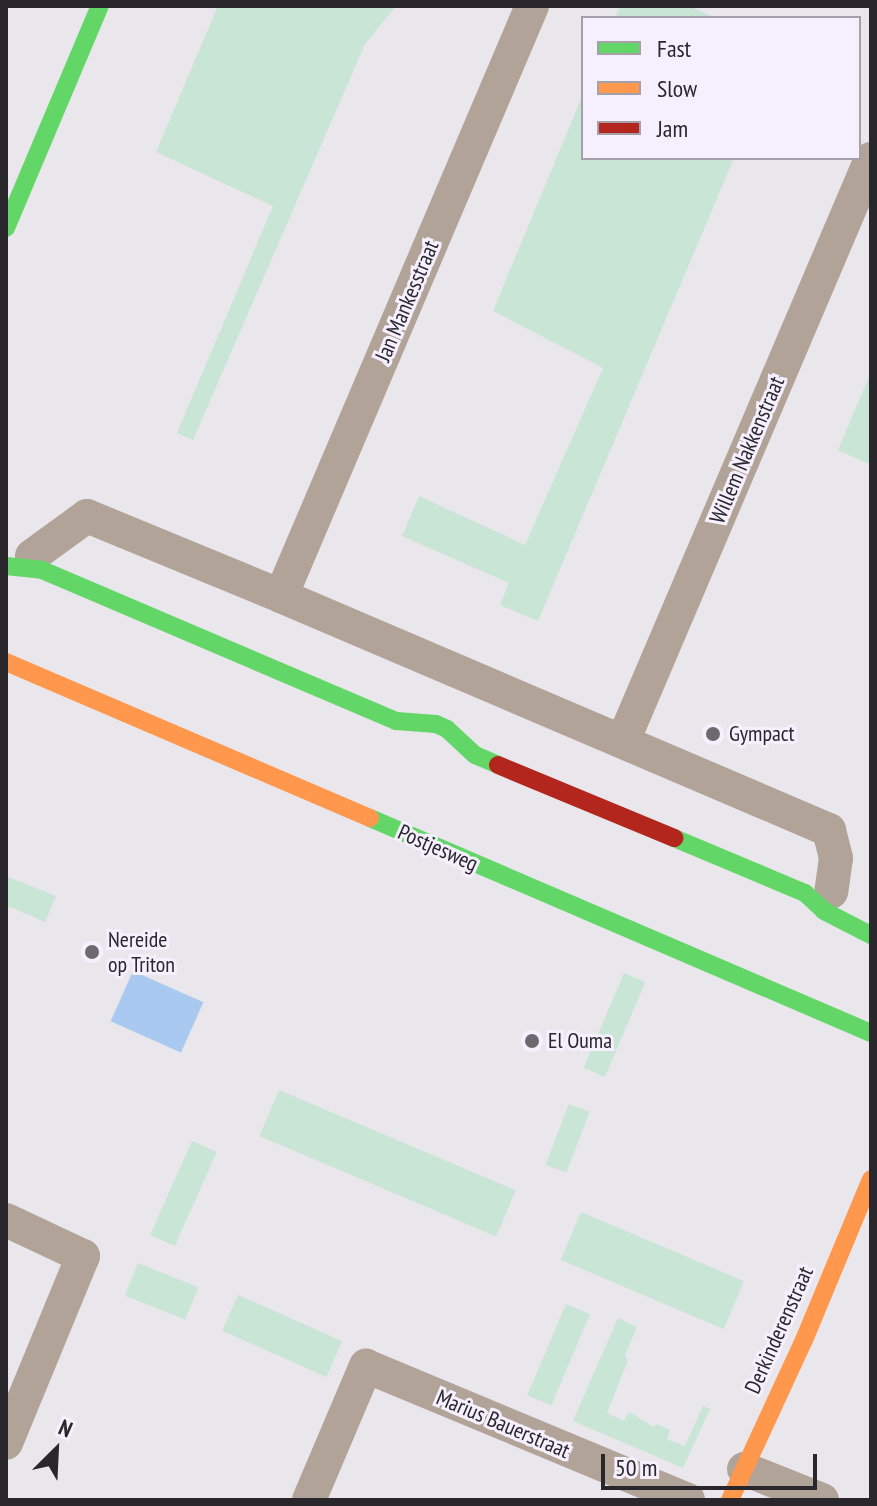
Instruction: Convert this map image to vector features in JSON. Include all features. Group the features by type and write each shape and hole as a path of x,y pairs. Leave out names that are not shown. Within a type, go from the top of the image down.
{"street":[{"path":"6,228 16,177 100,6"},
{"name":"Jan Mankesstraat","path":"281,596 532,6"},
{"name":"Willem Nakkenstraat","path":"623,741 871,159"},
{"path":"25,561 87,516 829,830 836,858 824,911 871,935"},
{"path":"25,561 396,721 436,724 447,729 475,755"},
{"name":"Postjesweg","path":"6,662 871,1033"},
{"path":"396,721 414,743"},
{"path":"439,753 475,755 827,894"},
{"name":"Derkinderenstraat","path":"730,1500 804,1340 871,1179"},
{"path":"6,1220 83,1256 6,1443"},
{"name":"Marius Bauerstraat","path":"309,1500 366,1366 688,1500"},
{"path":"744,1469 822,1500"}],"green space":[{"path":"218,6 396,6 365,44 193,440 177,433 273,206 156,152"},
{"path":"620,6 688,6 712,16 616,16"},
{"path":"581,99 581,160 733,160 538,621 500,605 509,583 402,536 419,496 525,545 603,368 493,311"},
{"path":"871,372 871,465 838,450"},
{"path":"6,876 56,896 45,922 6,905"},
{"path":"624,973 645,982 605,1077 584,1068"},
{"path":"279,1090 516,1190 496,1236 259,1136"},
{"path":"569,1104 590,1112 566,1173 546,1165"},
{"path":"192,1141 217,1152 175,1246 150,1235"},
{"path":"581,1212 744,1281 724,1329 561,1260"},
{"path":"138,1263 198,1287 185,1320 125,1295"},
{"path":"238,1295 342,1341 326,1377 222,1331"},
{"path":"566,1304 590,1314 551,1405 527,1395"},
{"path":"618,1318 637,1327 607,1413 624,1421 629,1412 654,1427 656,1424 670,1430 667,1439 685,1446 703,1406 710,1409 683,1468 573,1421"}],"water":[{"path":"133,971 203,1002 181,1053 111,1021"}],"traffic: fast":[{"path":"6,228 100,6"},
{"path":"6,566 42,570 396,721 436,724 447,729 475,755 498,765"},
{"path":"370,818 871,1033"},
{"path":"674,838 805,893 824,911 871,935"}],"traffic: slow":[{"path":"6,662 370,818"},
{"path":"730,1500 804,1340 871,1179"}],"traffic: jam":[{"path":"498,765 674,838"}],"place":[{"name":"Gympact","path":"713,734"},
{"name":"Nereide op Triton","path":"92,952"},
{"name":"El Ouma","path":"532,1041"}]}
